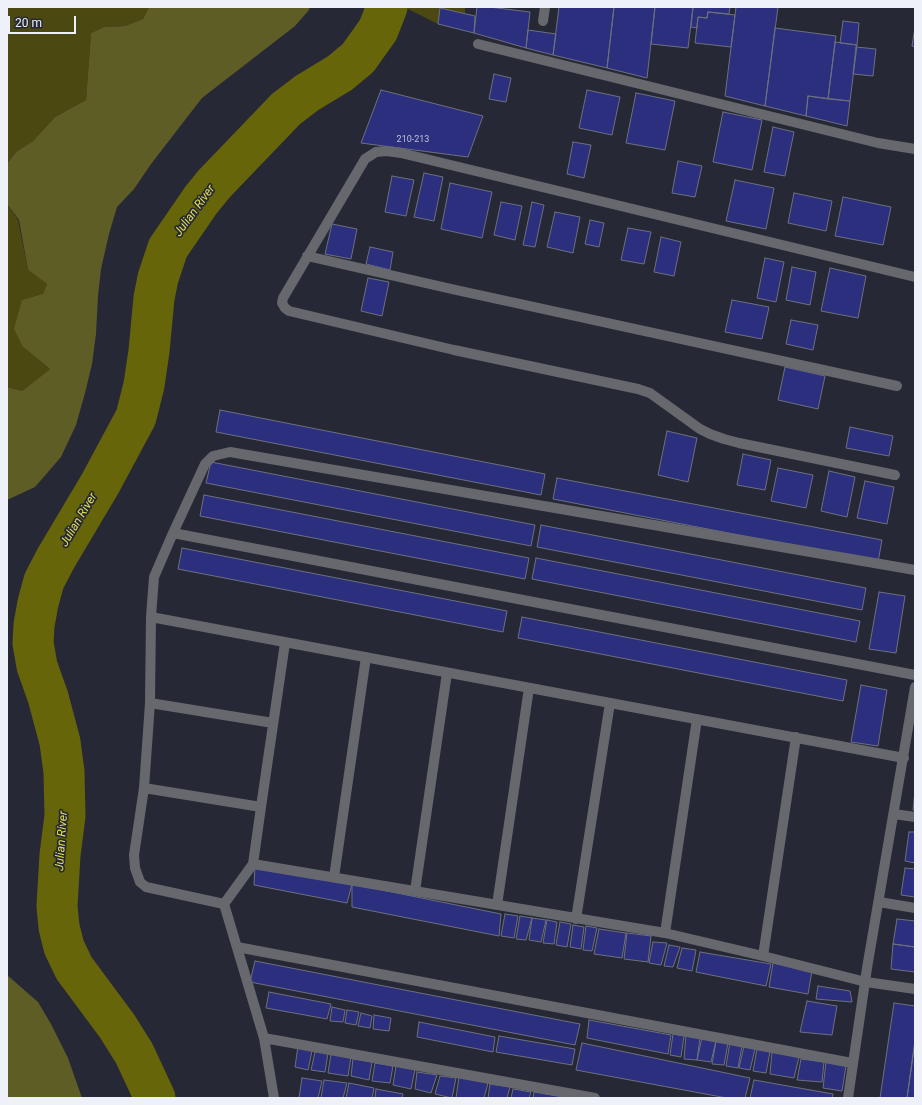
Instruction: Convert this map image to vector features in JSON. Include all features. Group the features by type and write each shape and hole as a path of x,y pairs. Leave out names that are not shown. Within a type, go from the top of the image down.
{"street":[{"path":"543,21 545,7"},
{"path":"478,44 878,143 915,149"},
{"path":"895,475 724,439 700,429 650,393 454,350 289,311 284,308 282,303 283,298 365,159 376,152 387,151 915,277"},
{"path":"308,256 456,290 897,386"},
{"path":"224,904 146,887 140,882 135,868 134,855 144,788 150,703 151,617 154,577 205,464 213,456 230,452 915,570"},
{"path":"173,533 915,675"},
{"path":"151,617 447,673 697,718 904,758"},
{"path":"224,904 253,864 286,643"},
{"path":"334,877 366,658"},
{"path":"415,891 447,673"},
{"path":"848,1098 867,968 904,758 911,732 915,687"},
{"path":"497,905 529,688"},
{"path":"150,703 273,723"},
{"path":"576,919 610,703"},
{"path":"665,933 697,718"},
{"path":"764,956 796,738"},
{"path":"144,788 261,807"},
{"path":"894,814 915,817"},
{"path":"253,864 665,933 866,982 915,989"},
{"path":"879,902 915,908"},
{"path":"224,904 264,1038 274,1098"},
{"path":"237,947 852,1063"},
{"path":"264,1038 595,1098"}],"shaded area":[{"path":"7,7 149,7 143,19 125,26 104,27 91,33 86,100 55,117 33,141 16,152 7,164"},
{"path":"149,7 310,7 295,26 202,98 151,164 134,189 117,207 101,269 92,364 76,425 61,457 35,487 7,500 7,387 22,391 50,369 23,347 14,329 22,300 43,294 47,284 28,270 19,220 7,204 7,164 16,152 33,141 55,117 86,100 91,33 104,27 125,26 143,19"},
{"path":"406,7 465,7 465,14 440,8 438,24"},
{"path":"7,204 18,220 28,270 47,284 23,347 50,369 22,391 7,387"},
{"path":"7,975 38,1002 68,1058 82,1098 7,1098"}],"building":[{"path":"477,7 530,12 526,48 474,33"},
{"path":"559,7 614,7 607,68 553,55"},
{"path":"614,7 655,7 647,78 607,68"},
{"path":"655,7 693,7 688,48 651,44"},
{"path":"693,7 730,7 729,14 708,12 707,18 698,17 697,28 691,27"},
{"path":"736,7 778,7 765,106 725,96"},
{"path":"440,8 475,16 474,33 438,24"},
{"path":"708,12 735,15 731,47 695,43 698,17 707,18"},
{"path":"843,21 859,23 857,45 840,43"},
{"path":"775,28 836,36 828,99 808,96 806,116 765,106"},
{"path":"915,28 915,47 912,46"},
{"path":"528,30 556,34 553,55 526,48"},
{"path":"835,42 857,45 850,101 828,99"},
{"path":"856,47 876,49 873,76 853,74"},
{"path":"494,74 511,78 506,102 489,99"},
{"path":"381,90 483,116 468,157 361,143"},
{"path":"587,90 620,97 612,135 579,128"},
{"path":"636,93 675,101 665,150 626,143"},
{"path":"808,96 850,101 847,126 806,116"},
{"path":"723,112 762,120 752,170 713,162"},
{"path":"773,127 794,132 785,176 764,172"},
{"path":"573,142 591,145 584,178 567,174"},
{"path":"678,161 702,166 695,197 672,193"},
{"path":"424,173 443,177 434,221 414,217"},
{"path":"392,176 414,180 406,216 385,212"},
{"path":"735,180 774,188 766,229 726,221"},
{"path":"450,183 492,192 482,238 441,229"},
{"path":"794,193 832,201 826,231 788,223"},
{"path":"843,197 891,207 883,245 835,236"},
{"path":"501,202 522,206 515,240 494,235"},
{"path":"532,202 544,205 535,247 523,245"},
{"path":"555,212 580,217 573,253 547,247"},
{"path":"590,220 604,223 599,247 585,244"},
{"path":"332,224 357,229 351,259 325,254"},
{"path":"628,228 651,232 644,264 621,260"},
{"path":"661,237 681,242 674,276 654,272"},
{"path":"370,247 393,252 390,270 366,264"},
{"path":"765,258 784,262 776,302 757,298"},
{"path":"792,267 816,272 810,305 786,300"},
{"path":"830,268 866,276 858,318 821,311"},
{"path":"368,278 389,282 382,316 361,311"},
{"path":"732,300 769,307 762,339 725,332"},
{"path":"791,320 818,325 813,350 786,344"},
{"path":"785,367 825,376 818,409 778,400"},
{"path":"220,410 545,474 541,495 216,432"},
{"path":"850,427 893,436 889,456 846,448"},
{"path":"667,431 697,438 688,482 658,475"},
{"path":"743,454 771,460 765,490 737,485"},
{"path":"211,462 535,525 531,546 206,483"},
{"path":"778,468 813,475 806,508 771,501"},
{"path":"829,471 855,477 847,517 821,511"},
{"path":"557,478 882,540 878,562 553,499"},
{"path":"865,481 894,487 887,524 857,518"},
{"path":"204,495 529,558 525,579 200,516"},
{"path":"541,525 866,588 862,610 537,547"},
{"path":"182,548 507,611 503,632 178,569"},
{"path":"536,558 860,621 856,642 532,579"},
{"path":"879,592 905,596 896,653 869,649"},
{"path":"522,617 847,680 843,701 518,638"},
{"path":"861,685 887,690 878,746 851,742"},
{"path":"915,791 915,810 913,810"},
{"path":"909,832 915,832 915,863 905,861"},
{"path":"255,866 352,884 347,903 254,885"},
{"path":"905,868 915,869 915,897 901,895"},
{"path":"352,884 501,914 499,936 352,907"},
{"path":"505,914 518,916 514,938 501,936"},
{"path":"520,916 532,918 526,940 516,939"},
{"path":"532,918 546,920 541,942 529,940"},
{"path":"897,919 915,921 915,947 893,944"},
{"path":"547,920 557,922 554,944 543,943"},
{"path":"560,922 571,924 567,947 556,945"},
{"path":"573,925 584,927 581,949 570,947"},
{"path":"586,926 597,928 592,951 583,950"},
{"path":"599,929 626,933 622,958 594,954"},
{"path":"627,933 651,936 648,962 624,959"},
{"path":"653,942 667,943 661,965 649,963"},
{"path":"893,944 915,947 915,972 891,969"},
{"path":"669,945 680,947 673,967 664,966"},
{"path":"682,948 696,950 692,971 677,968"},
{"path":"700,952 771,964 766,986 696,972"},
{"path":"255,961 580,1024 575,1045 250,982"},
{"path":"773,963 812,971 808,994 769,987"},
{"path":"818,986 850,991 852,1002 816,999"},
{"path":"269,992 331,1004 327,1019 266,1008"},
{"path":"807,1001 837,1006 832,1035 800,1032"},
{"path":"894,1003 915,1006 915,1041 907,1098 880,1098"},
{"path":"332,1007 345,1010 343,1022 330,1021"},
{"path":"347,1010 359,1012 356,1025 345,1023"},
{"path":"361,1013 372,1016 370,1028 358,1026"},
{"path":"374,1015 391,1018 389,1031 373,1029"},
{"path":"589,1020 671,1035 668,1054 587,1038"},
{"path":"419,1022 495,1037 493,1052 417,1037"},
{"path":"673,1034 684,1036 681,1057 670,1055"},
{"path":"686,1035 700,1038 697,1060 684,1059"},
{"path":"499,1036 575,1049 572,1065 496,1052"},
{"path":"702,1038 716,1041 711,1062 697,1060"},
{"path":"716,1041 728,1043 724,1065 712,1064"},
{"path":"915,1041 915,1098 907,1098"},
{"path":"730,1042 742,1046 738,1068 726,1066"},
{"path":"582,1043 750,1078 745,1098 727,1098 576,1070"},
{"path":"298,1046 312,1051 308,1070 295,1067"},
{"path":"744,1046 755,1049 750,1070 739,1068"},
{"path":"757,1049 770,1052 766,1073 753,1071"},
{"path":"315,1052 328,1053 325,1072 311,1070"},
{"path":"772,1052 799,1057 794,1078 770,1074"},
{"path":"331,1054 351,1057 348,1076 328,1073"},
{"path":"353,1059 372,1062 369,1080 351,1076"},
{"path":"801,1059 824,1062 822,1082 797,1080"},
{"path":"826,1062 846,1066 842,1091 823,1088"},
{"path":"375,1063 393,1066 390,1083 372,1081"},
{"path":"396,1066 415,1069 411,1089 393,1085"},
{"path":"417,1072 437,1075 431,1093 415,1089"},
{"path":"440,1076 456,1078 452,1098 435,1094"},
{"path":"459,1077 488,1083 484,1098 456,1098"},
{"path":"302,1078 322,1081 318,1098 299,1098"},
{"path":"324,1080 347,1083 343,1098 321,1098"},
{"path":"754,1080 833,1094 832,1098 750,1098"},
{"path":"349,1083 374,1088 372,1098 346,1098"},
{"path":"490,1084 510,1087 507,1098 488,1098"},
{"path":"376,1089 403,1094 402,1098 375,1098"},
{"path":"513,1089 531,1092 529,1098 511,1098"},
{"path":"534,1092 563,1097 533,1098"}],"waterway":[{"name":"Julian River","path":"155,1098 134,1053 117,1026 74,968 64,947 59,927 57,906 60,855 65,816 64,772 60,742 48,697 37,666 33,643 34,625 38,603 44,581 56,558 100,484 136,417 144,385 154,298 158,278 168,248 201,200 214,184 286,109 307,93 340,73 358,58 378,30 387,7"}]}
